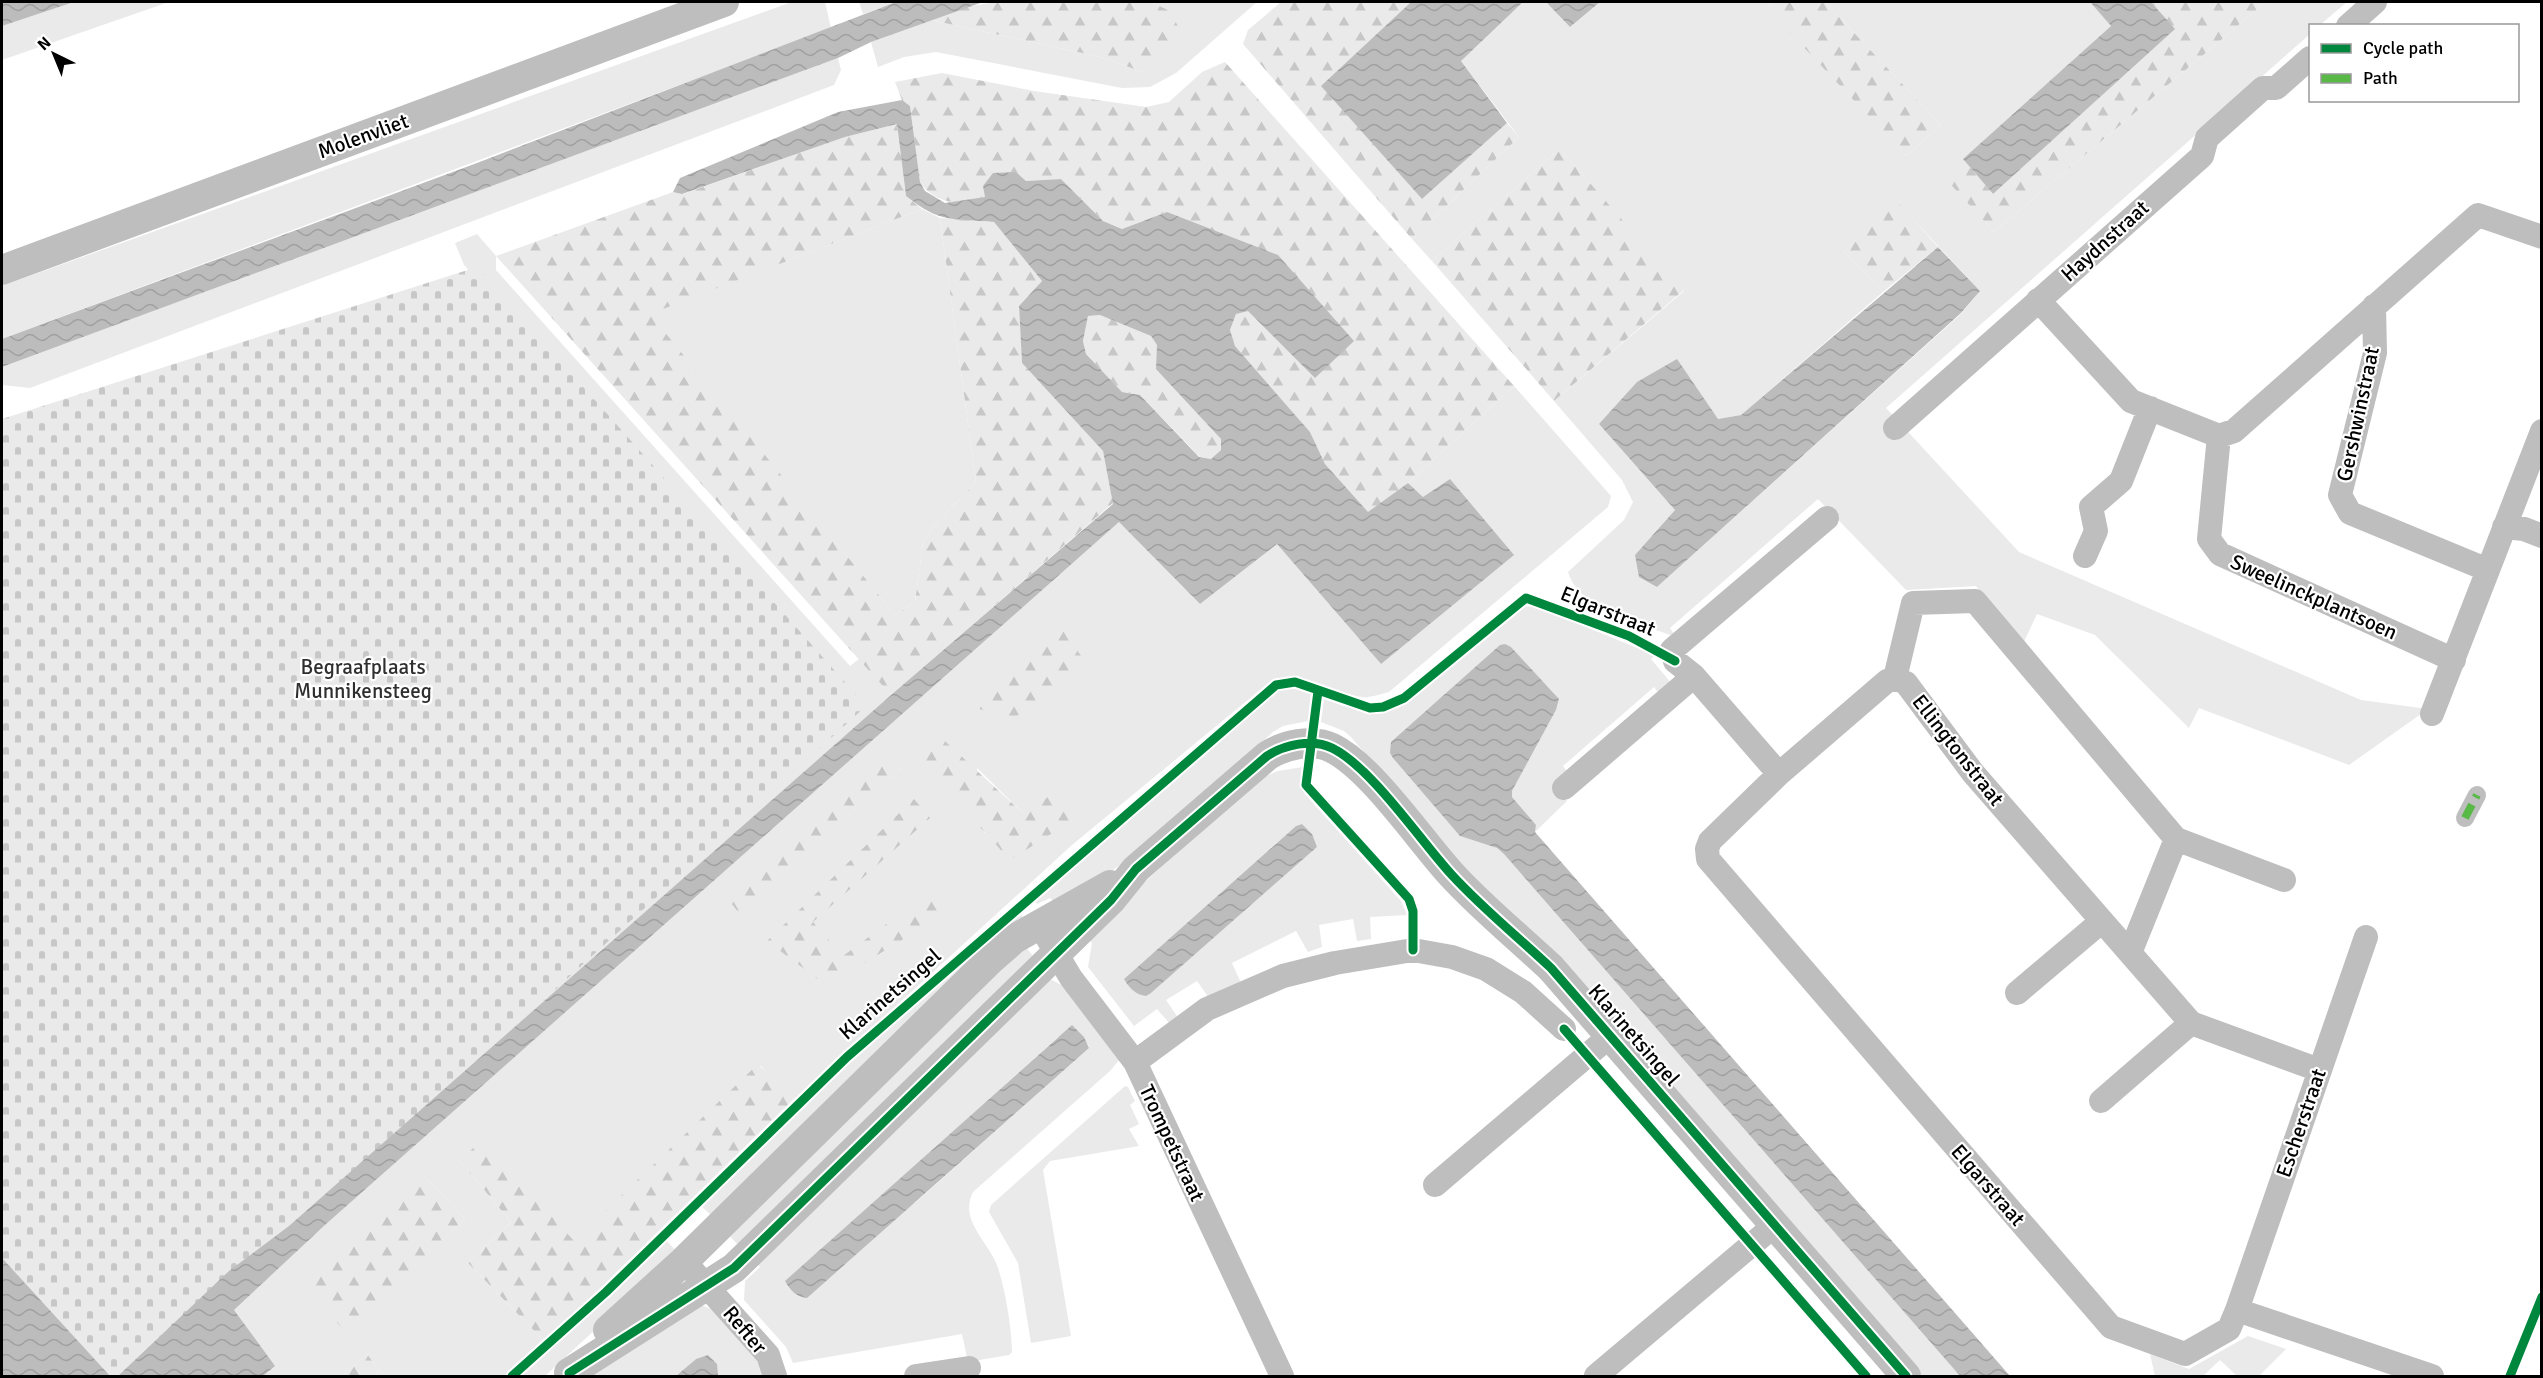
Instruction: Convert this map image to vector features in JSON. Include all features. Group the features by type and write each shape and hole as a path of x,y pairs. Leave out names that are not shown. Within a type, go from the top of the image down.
{"street":[{"name":"Molenvliet","path":"2,270 724,2"},
{"path":"2350,24 2375,2"},
{"name":"Haydnstraat","path":"1895,428 2202,156 2207,138 2263,88 2276,88 2309,59"},
{"name":"Gershwinstraat","path":"2220,436 2234,431 2478,214 2541,237"},
{"path":"2038,300 2131,401 2220,436"},
{"name":"Gershwinstraat","path":"2374,306 2375,353 2340,495 2350,513 2488,570"},
{"path":"2085,556 2096,531 2091,507 2121,481 2150,408"},
{"path":"2432,714 2541,431"},
{"name":"Sweelinckplantsoen","path":"2220,436 2209,539 2220,554 2454,660"},
{"name":"Elgarstraat","path":"1779,774 1694,676 1674,661 1672,650 1827,518"},
{"path":"2504,527 2524,529 2541,536"},
{"name":"Ellingtonstraat","path":"2284,880 2176,839 1974,601 1913,603 1895,678 1906,683 1972,773 2191,1023 2319,1070"},
{"path":"1564,788 1694,676"},
{"name":"Elgarstraat","path":"1895,678 1887,681 1779,774 1710,841 1707,849 1708,859 2111,1327 2185,1354 2229,1329 2237,1310"},
{"name":"Klarinetsingel","path":"567,1375 636,1328 734,1268 1111,900 1136,869 1255,765 1276,750 1312,744 1331,748 1365,774 1451,874 1492,916 1551,968 1906,1377"},
{"path":"2465,818 2476,795"},
{"path":"2130,953 2176,839"},
{"name":"Klarinetsingel","path":"567,1375 599,1338 684,1261 974,975 1014,939 1136,869"},
{"path":"2017,993 2102,921"},
{"name":"Trompetstraat","path":"1039,924 1071,978 1135,1062 1282,1377"},
{"name":"Escherstraat","path":"2237,1310 2366,937"},
{"path":"1135,1062 1208,1008 1283,976 1335,963 1413,950 1452,957 1486,969 1523,992 1564,1029"},
{"path":"2101,1101 2191,1023"},
{"name":"Klarinetsingel","path":"1435,1185 1611,1035"},
{"path":"1596,1377 1774,1225"},
{"name":"Refter","path":"684,1261 768,1355 775,1377"},
{"path":"2237,1310 2432,1377"},
{"path":"916,1377 969,1368"}],"green space":[{"path":"74,2 169,2 2,60 2,26"},
{"path":"792,2 825,2 831,28 2,339 2,286"},
{"path":"859,2 896,2 863,14"},
{"path":"998,2 1151,2 1168,10 1185,37 1142,72 1105,58 931,20 970,6"},
{"path":"1151,2 1257,2 1176,73 1150,87 1122,88 936,52 904,57 878,67 871,42 931,20 1105,58 1142,72 1168,10"},
{"path":"1281,2 1411,2 1322,86 1422,199 1507,123 1519,137 1412,239 1243,44 1248,30"},
{"path":"1523,2 1546,2 1570,27 1600,2 1773,2 1768,7 1906,156 1941,125 1825,2 2090,2 2111,26 1945,177 1994,232 2266,2 2347,2 2321,24 2309,24 2309,35 1886,408 2019,552 2361,700 2428,709 2349,765 2199,708 2189,728 2095,635 2037,614 2023,644 1976,586 1906,590 1818,499 1670,628 1676,637 1630,621 1598,606 1585,597 1568,572 1624,520 1633,502 1622,480 1554,401 1684,291 1560,149 1432,261 1412,239 1519,137 1461,61","holes":["1898,203 1980,291 1961,314 1657,587 1635,555 1675,510 1599,424 1718,419 1741,415 1883,292 1844,251"]},
{"path":"1773,2 1825,2 1941,125 1906,156 1767,8"},
{"path":"2151,2 2266,2 1994,232 1944,177 1963,159 1993,194 2174,29"},
{"path":"838,58 841,70 834,85 30,388 2,385 2,367"},
{"path":"1225,62 1514,386 1408,483 1368,513 1325,464 1310,432 1235,346 1230,330 1236,314 1248,310 1263,324 1167,212 1122,229 1103,221 1061,179 1026,181 1016,172 978,200 959,203 941,199 933,195 920,182 910,106 902,100 895,82 942,73 1034,91 1146,107 1169,102 1202,72"},
{"path":"897,124 906,196 922,209 650,314 895,615 915,602 923,543 933,527 976,482 940,218 994,222 1042,281 1019,306 1022,363 1103,451 1113,503 891,695 496,256 673,192 683,194 845,137"},
{"path":"1560,149 1684,290 1554,401 1432,261"},
{"path":"1898,202 1938,247 1883,292 1844,251"},
{"path":"922,209 940,218 976,482 933,527 923,543 915,602 895,615 649,314"},
{"path":"477,234 496,256 496,270 850,666 859,659 891,695 289,1226 521,330 464,265 455,243"},
{"name":"Begraafplaats Munnikensteeg","path":"477,267 866,706 132,1376 96,1376 2,1281 2,419"},
{"path":"1100,315 1151,336 1157,345 1157,369 1221,439 1221,450 1211,459 1200,457 1140,395 1122,392 1086,354 1083,341 1088,316"},
{"path":"1514,386 1611,496 1608,507 1389,692 1362,697 1305,680 1283,678 1272,680 1072,845 794,1099 761,1066 575,1246 483,1141 459,1160 511,1222 468,1263 545,1342 507,1376 373,1376 380,1371 367,1354 341,1376 263,1376 270,1371 233,1311 325,1225 1119,522 1200,604 1277,544 1381,664 1423,497 1408,483","holes":["886,755 900,769 738,913","977,768 1024,814 984,833","428,1180 465,1219 344,1330"]},
{"path":"1535,606 1652,654 1655,656 1651,659 1672,684 1660,695 1654,687 1563,766 1569,774 1556,787 1567,801 1535,832 1536,825 1512,797 1512,791 1556,710 1559,699 1511,647 1460,836 1497,848 1504,854 1960,1376 1922,1376 1777,1207 1463,868 1351,737 1344,731 1321,722 1324,699 1355,709 1374,712 1395,709 1406,704 1522,607"},
{"path":"1061,627 1086,663 1013,719 973,707 1035,647"},
{"path":"1288,686 1311,693 1308,721 1283,726 1273,732 1134,855 1102,878 1056,904 1050,898 1037,904 1033,899 1265,697"},
{"path":"934,731 1024,814 1052,794 1076,818 1010,860 917,758"},
{"path":"886,754 900,769 739,913 727,898"},
{"path":"1303,767 1304,793 1401,901 1407,915 1370,917 1371,939 1357,941 1353,919 1319,925 1322,947 1308,952 1296,931 1232,963 1241,983 1209,998 1197,981 1166,1000 1179,1019 1171,1025 1157,1009 1134,1026 1088,967 1092,943 1085,935 1263,777 1278,771","holes":["1302,824 1317,847 1151,993 1124,979 1296,826"]},
{"path":"914,799 930,818 813,922 843,956 930,892 949,911 827,986 767,941"},
{"path":"1019,913 1026,920 715,1219 700,1205 820,1088"},
{"path":"1025,946 1034,957 742,1249 725,1231"},
{"path":"1052,980 1065,987 1120,1059 1110,1071 973,1192 969,1212 972,1222 998,1268 1008,1309 1012,1352 1009,1355 968,1362 962,1334 793,1363 786,1347 744,1300 745,1281 760,1267 754,1260 1045,981","holes":["1058,1037 1088,1044 1089,1048 916,1202 785,1282"]},
{"path":"757,1065 780,1079 778,1081 794,1099 545,1342 468,1263 511,1222 459,1160 483,1140 574,1241"},
{"path":"1125,1086 1128,1087 1135,1101 1130,1105 1139,1124 1129,1129 1139,1146 1050,1161 1043,1170 1071,1336 1031,1343 1018,1263 989,1212 991,1205"},
{"path":"428,1180 465,1219 344,1331 307,1284"},
{"path":"665,1239 678,1253 545,1376 521,1376"},
{"path":"693,1306 704,1306 713,1310 758,1360 763,1376 718,1376 696,1359 676,1376 584,1376"},
{"path":"2248,1336 2286,1349 2259,1376 2237,1376 2220,1360 2203,1376 2155,1376 2150,1354 2189,1369"},
{"path":"367,1354 380,1371 373,1376 341,1376"}],"water":[{"path":"2,2 74,2 2,26"},
{"path":"896,2 983,2 871,42 838,58 2,367 2,339 477,163"},
{"path":"1411,2 1523,2 1461,61 1507,123 1422,199 1321,86"},
{"path":"1546,2 1600,2 1570,27"},
{"path":"2090,2 2151,2 2175,29 1993,194 1963,159 2111,26"},
{"path":"902,100 910,106 920,182 925,191 945,203 985,197 983,186 993,173 1016,172 1026,181 1061,179 1103,221 1122,229 1167,212 1278,255 1354,341 1315,378 1248,311 1236,314 1230,330 1235,346 1310,432 1325,464 1368,512 1408,483 1423,497 1450,479 1514,555 1381,664 1277,544 1200,604 1119,522 325,1225 234,1310 275,1366 263,1376 118,1376 229,1271 289,1226 891,695 1113,504 1103,451 1022,363 1019,306 1042,281 994,222 947,218 929,211 906,196 897,124 845,137 682,194 673,192 680,178 838,112","holes":["1100,315 1151,336 1157,345 1156,369 1221,439 1221,450 1211,459 1199,457 1140,395 1122,392 1086,354 1083,341 1088,316"]},
{"path":"1938,247 1980,291 1961,313 1657,587 1639,577 1635,555 1675,510 1599,424 1637,382 1677,359 1718,419 1741,415"},
{"path":"1505,644 1511,647 1559,699 1556,710 1512,791 1512,797 1536,825 1535,832 2010,1376 1960,1376 1504,854 1497,848 1460,836 1393,758 1390,753 1391,742 1500,645"},
{"path":"1302,824 1312,834 1317,847 1151,993 1146,996 1142,995 1131,988 1124,979 1296,826"},
{"path":"1072,1025 1084,1037 1089,1048 807,1298 791,1290 785,1281"},
{"path":"2,1258 110,1376 2,1376"},
{"path":"708,1355 717,1364 718,1376 676,1376 696,1359"}],"marked path":[{"path":"2465,818 2477,795"}],"cycle path":[{"path":"512,1376 606,1292 847,1057 1276,685 1295,682 1370,708 1383,707 1404,698 1526,598 1629,636 1675,661"},
{"path":"1318,691 1306,785 1409,899 1413,911 1413,950"},
{"path":"569,1373 734,1268 1111,900 1136,869 1267,756 1290,746 1316,743 1332,748 1363,771 1463,887 1551,968 1906,1376"},
{"path":"1564,1029 1866,1376"},
{"path":"2510,1376 2542,1297"}]}
